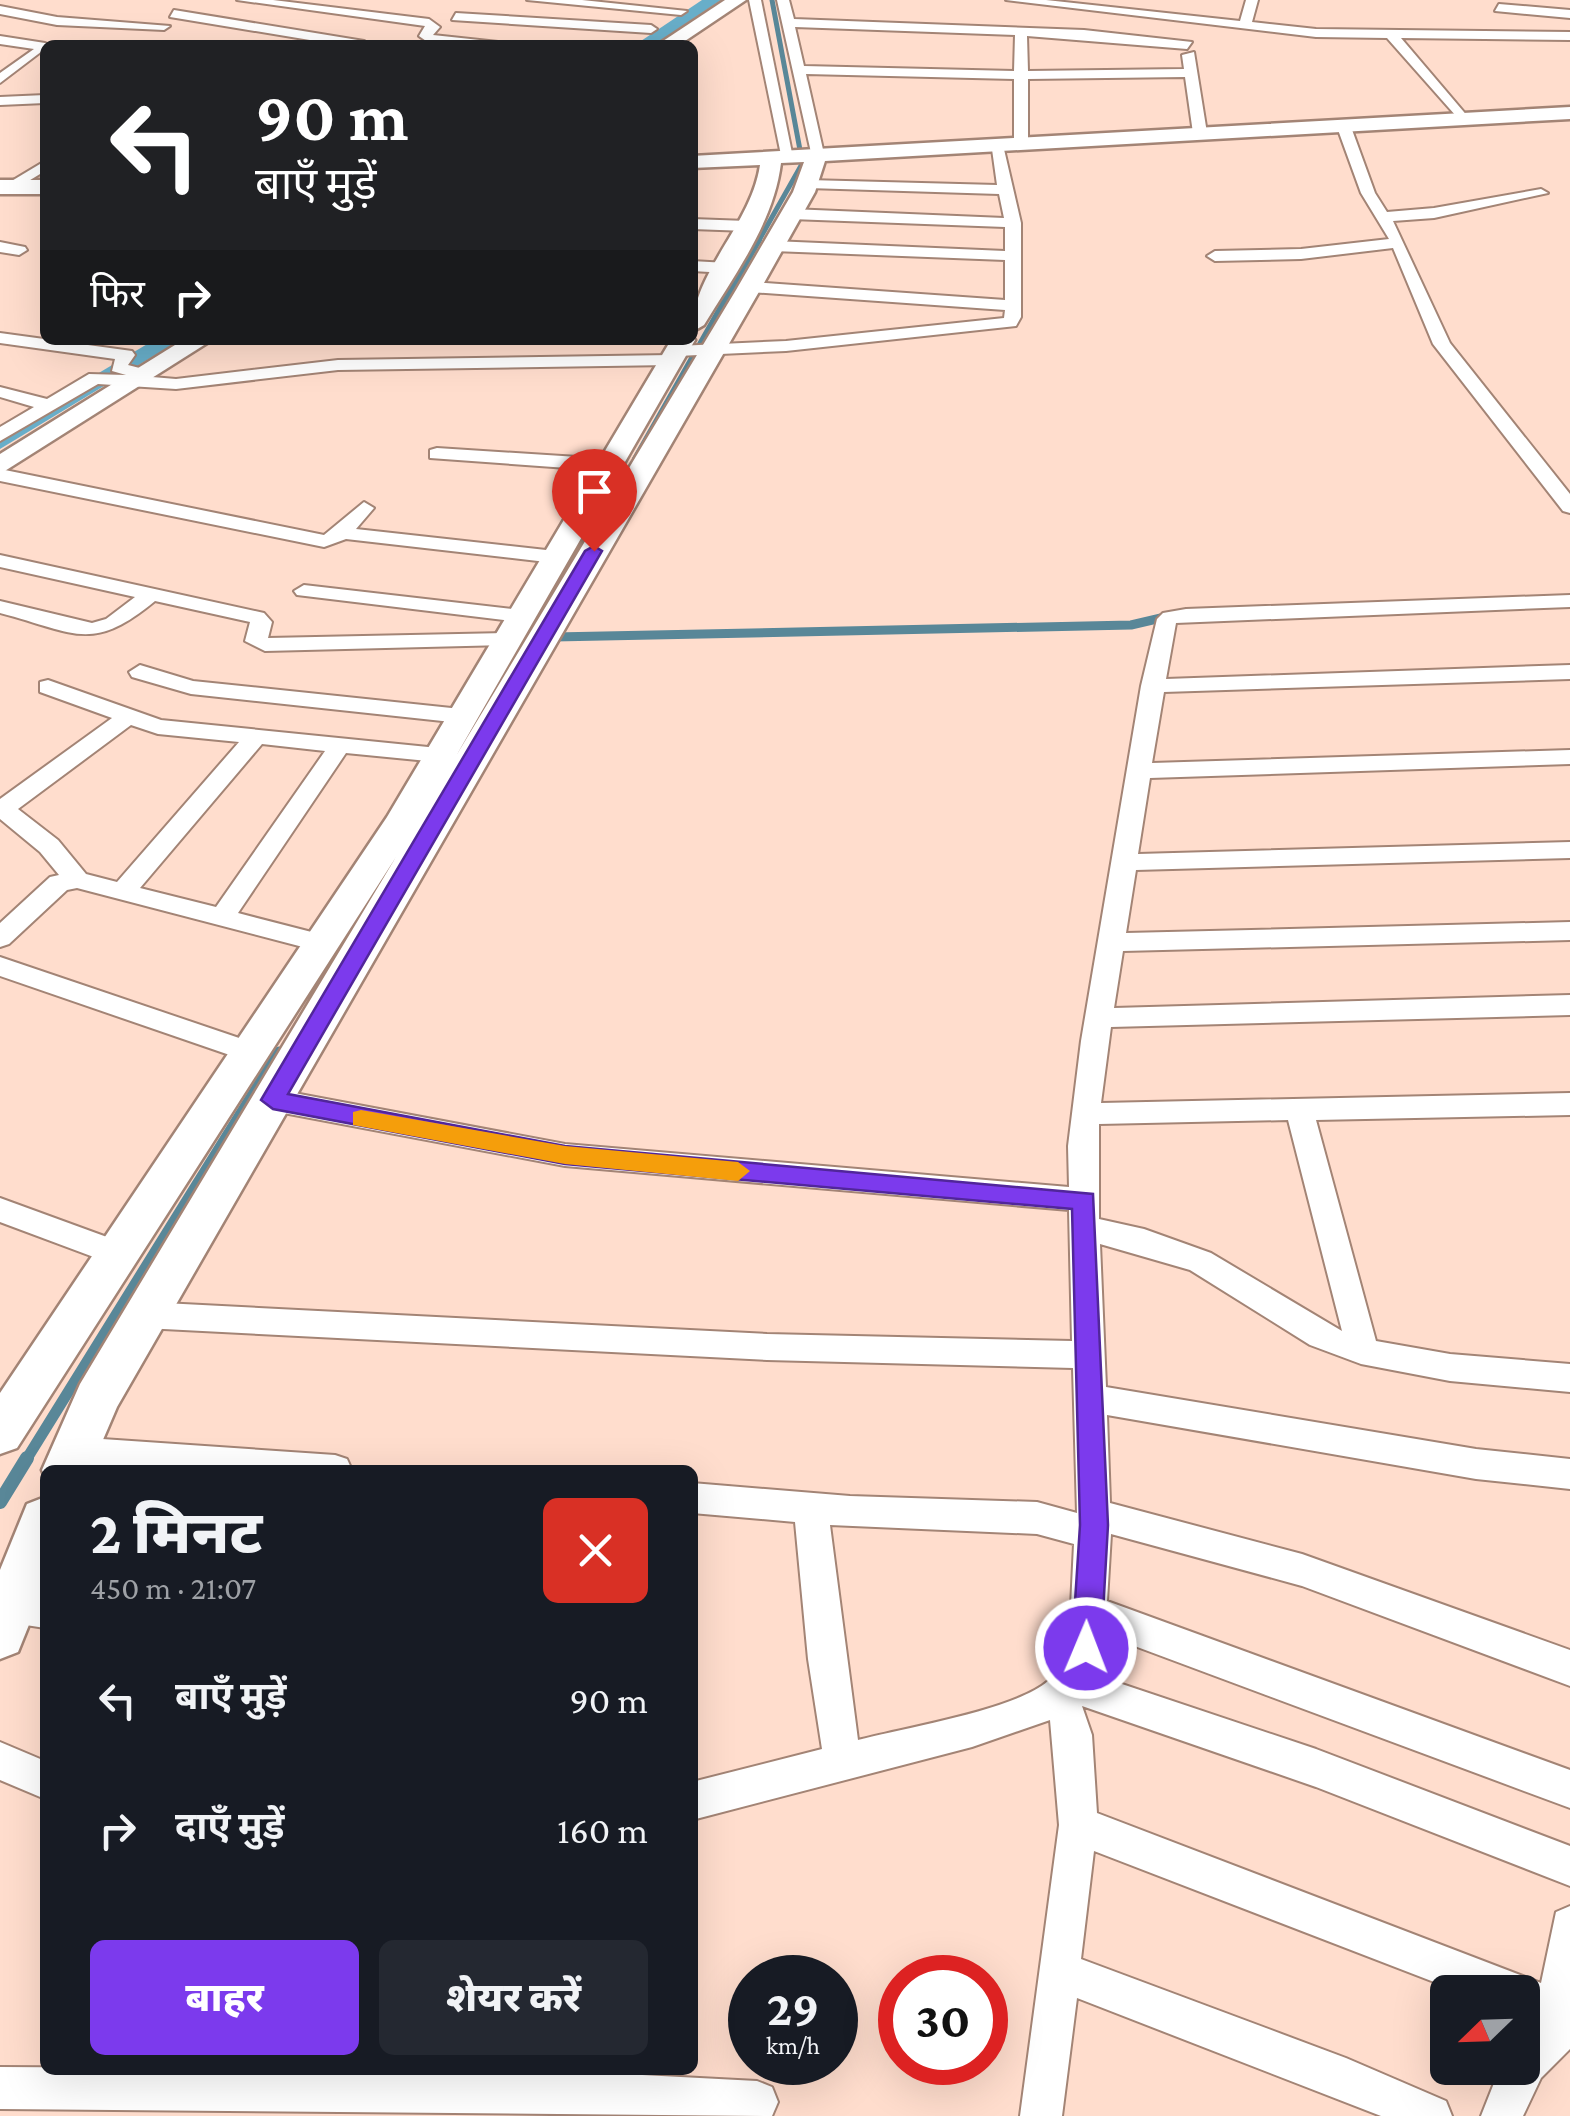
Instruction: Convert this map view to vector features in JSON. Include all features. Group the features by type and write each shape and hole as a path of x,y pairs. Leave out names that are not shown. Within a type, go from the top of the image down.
{"street":[{"path":"151,38 186,0"},
{"path":"243,0 429,23 434,27 425,36 444,40"},
{"path":"533,0 681,10"},
{"path":"634,40 698,0"},
{"path":"674,40 736,0"},
{"path":"755,0 793,170"},
{"path":"1012,0 1244,26 1391,34 1498,32 1570,36"},
{"path":"1244,26 1252,0"},
{"path":"522,40 564,2"},
{"path":"1498,32 1499,4 1570,14"},
{"path":"0,10 57,21 164,26"},
{"path":"786,11 971,17"},
{"path":"786,11 1023,74 1192,73"},
{"path":"698,336 738,277 793,170 800,70 786,11"},
{"path":"174,14 333,40"},
{"path":"456,17 651,29"},
{"path":"1198,20 1187,45 1200,133"},
{"path":"800,70 1021,32 1187,45"},
{"path":"1021,32 1021,143"},
{"path":"1391,34 1464,120"},
{"path":"0,40 40,46"},
{"path":"0,79 40,51"},
{"path":"0,100 40,99"},
{"path":"760,236 770,173 1021,143 1570,114"},
{"path":"1344,127 1442,344 1570,507"},
{"path":"8,444 49,405 92,379 123,376 196,382 338,365 690,348 990,328 1010,322 1013,223 996,145"},
{"path":"698,155 793,170 1013,223"},
{"path":"698,162 1007,190"},
{"path":"5,186 40,168"},
{"path":"5,186 40,184"},
{"path":"1383,217 1420,216 1541,193"},
{"path":"698,225 760,236 1015,256"},
{"path":"1216,256 1301,254 1399,243"},
{"path":"0,247 19,250"},
{"path":"698,267 738,277 1013,306"},
{"path":"0,338 40,344"},
{"path":"49,345 127,356 123,376"},
{"path":"8,444 123,376 189,345"},
{"path":"0,1433 10,1394 115,1253 403,819 608,465 690,348"},
{"path":"188,1465 70,1461 96,1398 273,1100 690,348"},
{"path":"0,392 49,405"},
{"path":"437,454 608,465"},
{"path":"0,476 324,541 340,533 364,508"},
{"path":"340,533 555,557"},
{"path":"0,561 256,617 261,622 256,641 264,646 513,628"},
{"path":"304,591 513,628"},
{"path":"0,607 93,630 114,624 151,594"},
{"path":"698,1800 1026,1713 1064,1690 1086,1648 1093,1529 1084,1215 1086,1114 1098,1018 1164,623 1176,615 1570,601"},
{"path":"140,672 203,689 461,716"},
{"path":"1152,686 1570,672"},
{"path":"48,687 126,718 158,726 438,755"},
{"path":"77,880 48,846 2,808 126,718"},
{"path":"121,893 256,736"},
{"path":"222,919 340,745"},
{"path":"1138,772 1570,757"},
{"path":"1125,862 1570,850"},
{"path":"0,938 59,884 77,880 322,943"},
{"path":"1112,942 1570,931"},
{"path":"0,966 250,1052"},
{"path":"1098,1018 1570,1004"},
{"path":"273,1100 565,1155 1084,1215 1178,1252 1234,1279 1304,1327 1364,1350 1570,1378"},
{"path":"1086,1114 1570,1104"},
{"path":"1299,1110 1364,1350"},
{"path":"0,1210 115,1253"},
{"path":"144,1314 767,1347 1088,1355"},
{"path":"1090,1398 1476,1464 1570,1474"},
{"path":"698,1499 810,1508 1037,1518 1093,1529 1109,1518 1135,1522 1270,1560 1570,1668"},
{"path":"810,1508 826,1659 843,1762"},
{"path":"18,1617 40,1538"},
{"path":"1087,1611 1570,1789"},
{"path":"1040,2116 1078,1826 1073,1735 1064,1690"},
{"path":"1064,1690 1316,1768 1570,1866"},
{"path":"0,1761 40,1778"},
{"path":"1078,1826 1467,1975"},
{"path":"1502,2116 1551,2017 1570,1926"},
{"path":"1058,1971 1346,2078 1432,2116"},
{"path":"0,2088 543,2091 698,2107 758,2102"}],"waterway":[{"path":"651,40 713,0"},
{"path":"772,0 800,150"},
{"path":"758,242 802,164"},
{"path":"635,459 759,240"},
{"path":"0,442 161,345"},
{"path":"578,551 582,546"},
{"path":"504,678 524,637 580,549"},
{"path":"554,637 1131,625 1161,618"},
{"path":"26,1460 279,1052"},
{"path":"0,1502 27,1458"}],"slow traffic":[{"path":"361,1119 565,1155 738,1171"}],"route":[{"path":"594,551 273,1100 430,1133 565,1155 1084,1200 1094,1525 1088,1559 1086,1648"}]}
